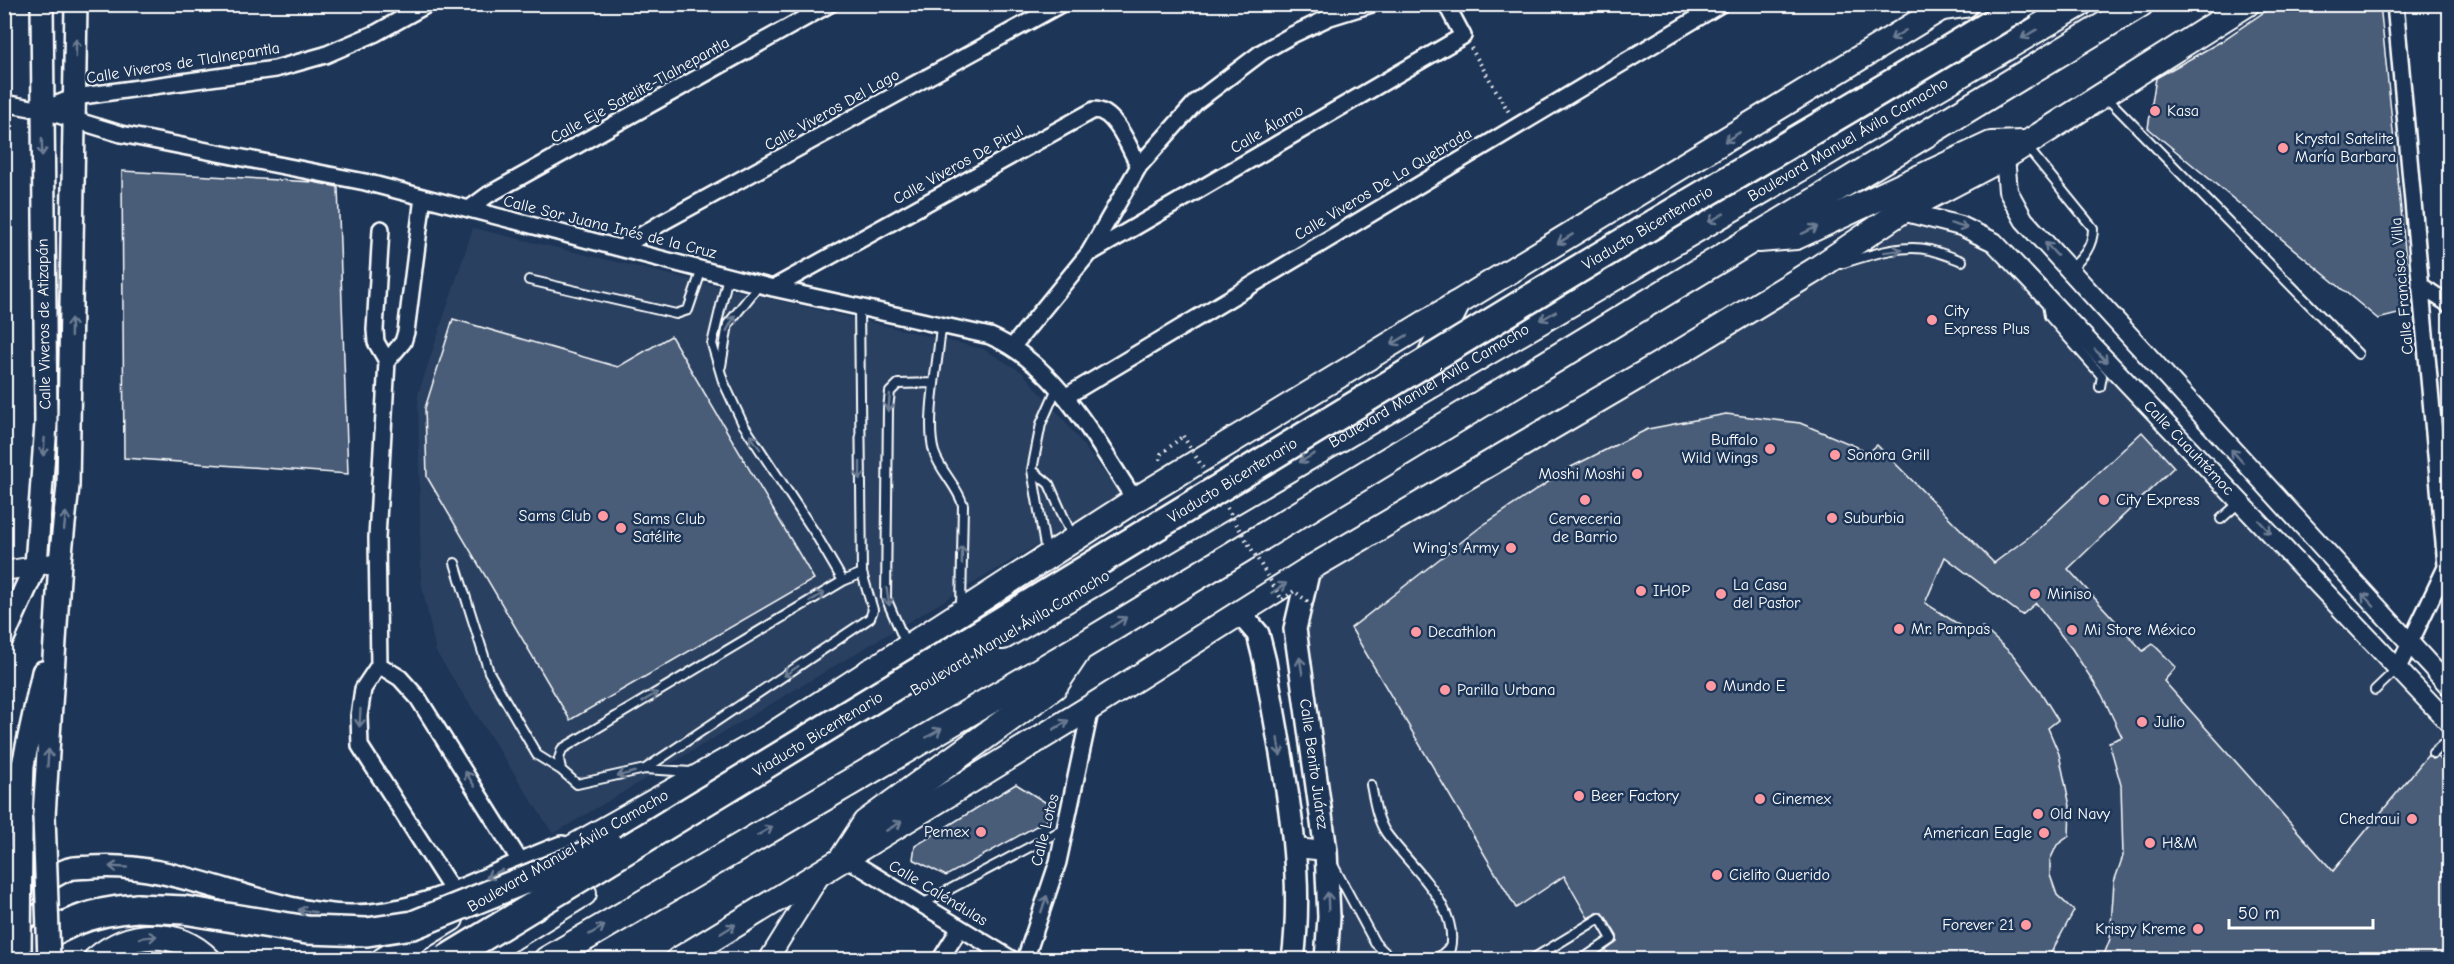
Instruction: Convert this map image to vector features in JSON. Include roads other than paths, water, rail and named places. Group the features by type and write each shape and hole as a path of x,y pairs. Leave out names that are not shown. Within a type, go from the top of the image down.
{"highway":[{"name":"Viaducto Bicentenario","path":"445,960 691,813 1551,286 1855,108 2024,4"},
{"name":"Boulevard Manuel Ávila Camacho","path":"474,960 948,669 2079,4"},
{"name":"Boulevard Manuel Ávila Camacho","path":"547,960 1080,648 2140,4"},
{"path":"1753,240 1796,237 1991,145 2015,150"},
{"path":"1410,397 1456,305"},
{"path":"834,863 866,823 1054,686 1080,648"},
{"path":"870,672 948,669"},
{"path":"18,960 44,937 80,917 108,910 137,908 184,910 337,933 367,932 413,925 691,813"}],"main road":[{"name":"Calle Viveros de Atizapán","path":"4,636 36,565 46,423 42,4"},
{"name":"Calle Viveros de Atizapán","path":"49,960 44,816 60,562 68,486 76,4"},
{"path":"678,960 1091,707 1309,569 1815,270 1902,212 2015,150 2247,4"},
{"name":"Boulevard Manuel Ávila Camacho","path":"383,960 588,837 767,738 1136,500 1952,5"},
{"name":"Calle Benito Juárez","path":"1309,569 1295,629 1326,851 1329,917 1326,960"},
{"name":"Calle Viveros de Atizapán","path":"18,960 23,765 58,606"},
{"name":"Calle Benito Juárez","path":"1240,613 1258,634 1265,662 1296,848 1298,888 1293,960"},
{"path":"4,912 69,870 104,866 142,869 303,911 351,916 398,912 454,893 520,861 588,837"},
{"path":"95,960 105,951 129,940 154,936 177,939 197,947 209,960"}],"street":[{"name":"Calle Viveros de Tlalnepantla","path":"42,110 75,97 275,69 335,51 376,33 428,4"},
{"name":"Calle Eje Satelite-Tlalnepantla","path":"468,209 488,195 830,4"},
{"name":"Calle Viveros Del Lago","path":"621,248 1061,4"},
{"path":"1014,346 1089,253 1140,166 1196,102 1262,52 1330,17 1372,4"},
{"name":"Calle Álamo","path":"1089,253 1463,36 1446,4"},
{"name":"Calle Viveros De La Quebrada","path":"1061,393 1721,4"},
{"name":"Calle Francisco Villa","path":"2395,4 2448,562"},
{"name":"Calle Sor Juana Inés de la Cruz","path":"4,103 42,110 121,134 365,182 766,286 990,336 1014,346 1061,393 1136,500"},
{"name":"Calle Viveros De Pirul","path":"766,286 1094,110 1102,110 1110,117 1140,166"},
{"name":"Calle Cuauhtémoc","path":"2015,150 2008,190 2024,220 2408,644 2450,687"},
{"path":"387,361 403,342 406,332 423,197"},
{"name":"Calle Cuauhtémoc","path":"1902,212 1978,233 1994,242 2450,724"},
{"path":"381,229 375,330 376,342 387,361 377,538 379,665 363,689 359,716 360,746 454,893"},
{"path":"2420,285 2450,305"},
{"path":"2241,502 2262,483"},
{"path":"4,571 60,562"},
{"path":"2398,668 2448,562"},
{"path":"379,665 400,678 418,698 520,861"},
{"name":"Calle Lotos","path":"1025,960 1058,862 1091,707"},
{"path":"1296,848 1326,851"},
{"path":"768,960 834,863"},
{"name":"Calle Caléndulas","path":"834,863 922,904 1013,960"},
{"path":"940,960 960,928"}],"lane":[{"path":"2103,94 2358,354"},
{"path":"2015,150 2092,228 2093,240 2088,251 2070,270"},
{"path":"1815,270 1882,253 1909,249 1928,249 1962,261"},
{"path":"528,280 676,314 688,310 702,269"},
{"path":"728,276 712,344 720,370 742,424 815,533 843,581"},
{"path":"720,370 728,324 766,286"},
{"path":"2046,298 2049,316 2102,376 2100,387"},
{"path":"645,769 870,618 873,610 862,573 860,307"},
{"path":"941,325 934,383 932,441 935,454 958,490 963,505 961,613"},
{"path":"907,646 886,598 888,409 890,392 898,384 934,383"},
{"path":"1047,557 1032,470 1041,424 1061,393"},
{"path":"1032,470 1049,484 1074,540"},
{"path":"2221,519 2241,502"},
{"path":"455,563 489,672 537,755 578,784 645,769 705,772"},
{"path":"561,770 559,759 562,750 843,581 862,573"},
{"path":"2375,690 2398,668"},
{"path":"2433,753 2450,738"},
{"path":"1371,785 1385,831 1434,893 1450,922 1453,945 1446,960"},
{"path":"922,904 1066,828"},
{"path":"1326,851 1375,944 1393,960"},
{"path":"1532,960 1600,918 1612,939 1581,960"},
{"path":"1436,960 1453,945"}],"place":[{"name":"Kasa","path":"2155,111"},
{"name":"Krystal Satelite María Barbara","path":"2283,148"},
{"name":"City Express Plus","path":"1932,320"},
{"name":"Buffalo Wild Wings","path":"1770,449"},
{"name":"Sonora Grill","path":"1835,455"},
{"name":"Moshi Moshi","path":"1637,474"},
{"name":"Cerveceria de Barrio","path":"1585,500"},
{"name":"City Express","path":"2104,500"},
{"name":"Sams Club","path":"603,516"},
{"name":"Suburbia","path":"1832,518"},
{"name":"Sams Club Satélite","path":"621,528"},
{"name":"Wing's Army","path":"1511,548"},
{"name":"IHOP","path":"1641,591"},
{"name":"La Casa del Pastor","path":"1721,594"},
{"name":"Miniso","path":"2035,594"},
{"name":"Mr. Pampas","path":"1899,629"},
{"name":"Mi Store México","path":"2072,630"},
{"name":"Decathlon","path":"1416,632"},
{"name":"Mundo E","path":"1711,686"},
{"name":"Parilla Urbana","path":"1445,690"},
{"name":"Julio","path":"2142,722"},
{"name":"Beer Factory","path":"1579,796"},
{"name":"Cinemex","path":"1760,799"},
{"name":"Old Navy","path":"2038,814"},
{"name":"Chedraui","path":"2412,819"},
{"name":"Pemex","path":"981,832"},
{"name":"American Eagle","path":"2044,833"},
{"name":"H&M","path":"2150,843"},
{"name":"Cielito Querido","path":"1717,875"},
{"name":"Forever 21","path":"2026,925"},
{"name":"Krispy Kreme","path":"2198,929"}]}
